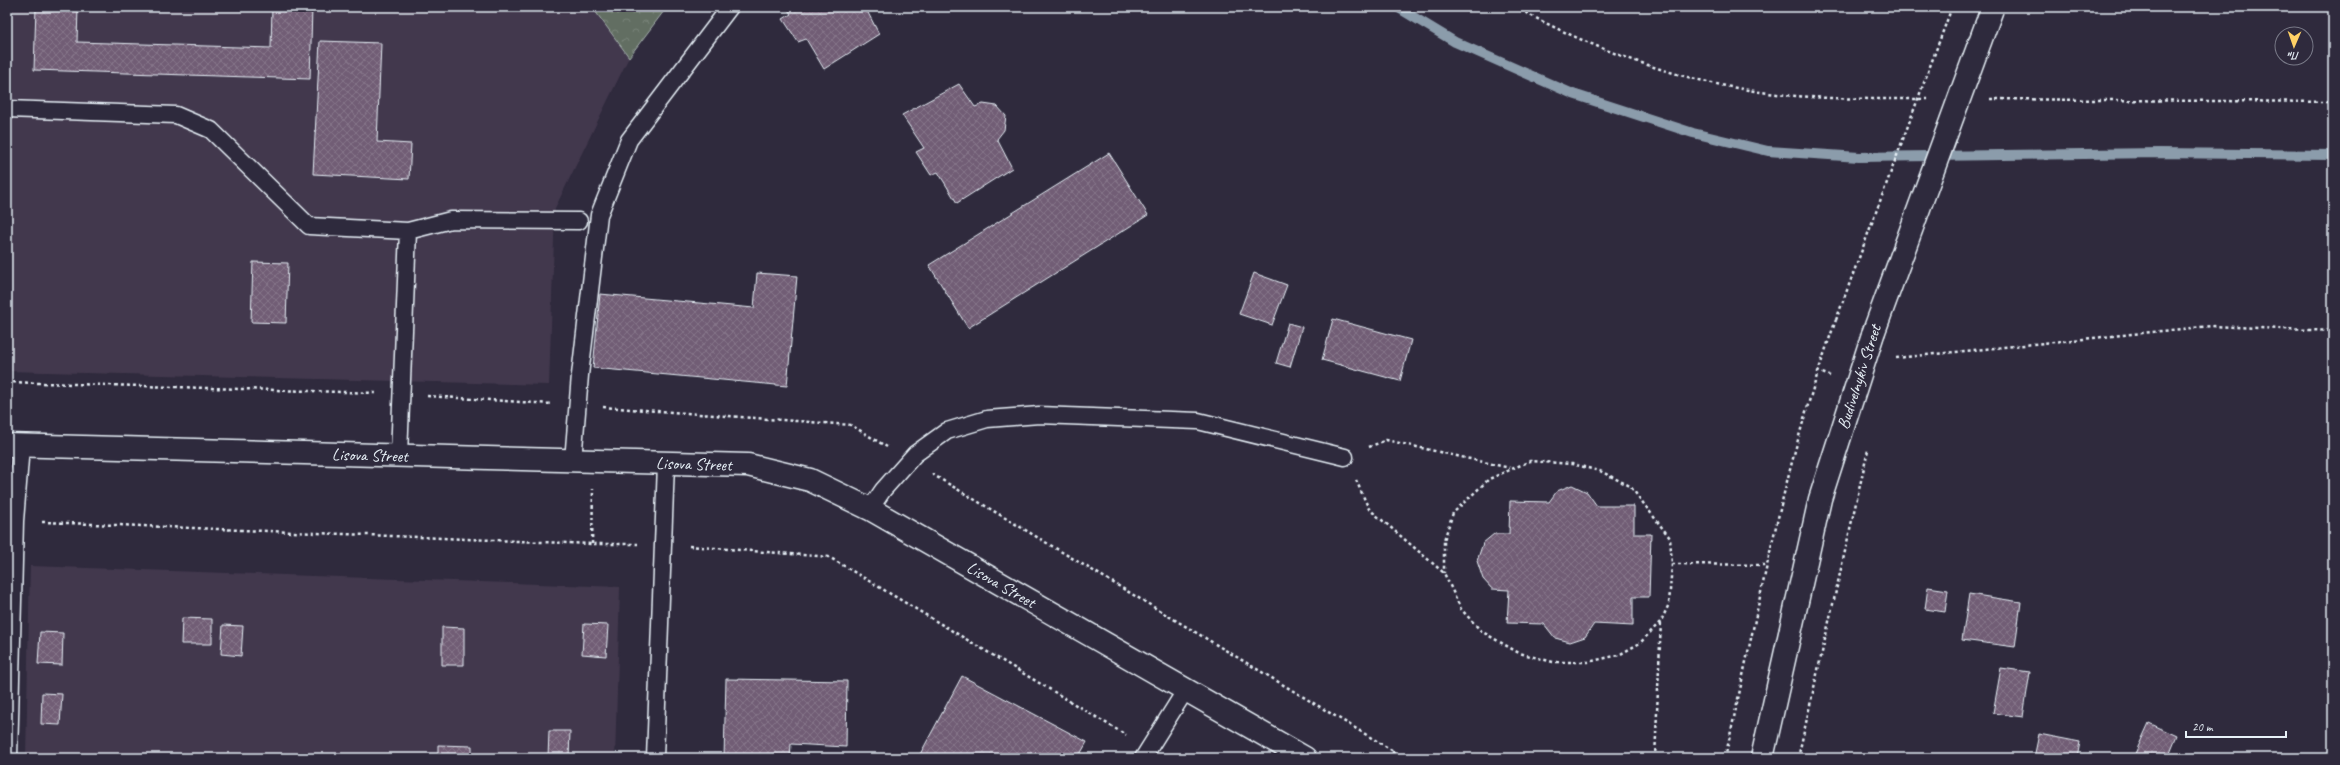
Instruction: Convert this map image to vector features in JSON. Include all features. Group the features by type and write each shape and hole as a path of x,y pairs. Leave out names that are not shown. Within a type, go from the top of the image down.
{"street":[{"name":"Budivelnykiv Street","path":"1762,758 1820,500 1873,334 1993,8"},
{"name":"Lisova Street","path":"14,445 399,455 666,464 748,465 810,480 870,509 1185,691 1305,758"}],"lane":[{"path":"573,461 580,374 599,215 629,140 730,7"},
{"path":"7,109 176,116 210,130 309,226 408,231 451,220 579,221"},
{"path":"399,455 408,231"},
{"path":"870,509 883,490 915,454 947,431 987,419 1040,415 1198,421 1345,457"},
{"path":"8,758 15,521 14,445"},
{"path":"655,758 666,464"},
{"path":"1146,753 1185,691"}],"path":[{"path":"1515,7 1597,45 1670,72 1747,90 1817,98 1931,99"},
{"path":"1725,758 1795,448 1817,371 1952,7"},
{"path":"1986,99 2333,102"},
{"path":"1890,359 2211,326 2333,331"},
{"path":"1444,573 1444,540 1453,514 1489,479 1510,468 1530,461 1572,464 1600,470 1630,486 1670,538 1672,564 1669,604 1661,621 1640,643 1620,655 1588,662 1553,662 1519,653 1481,631 1462,609 1444,573 1369,509 1345,457 1386,440 1510,468"},
{"path":"1798,758 1870,442"},
{"path":"15,521 592,544 662,543 829,557 1146,753"},
{"path":"1672,564 1768,565"},
{"path":"1655,758 1661,621"},
{"path":"1389,758 1394,751"}],"shaded area":[{"path":"7,7 592,7 629,57 555,208 549,385 7,371"},
{"path":"30,566 620,587 615,758 26,758"}],"green space":[{"path":"592,7 667,7 629,57"}],"building":[{"path":"36,7 78,7 77,42 271,48 272,7 312,7 310,79 34,70"},
{"path":"786,7 865,7 879,34 824,69 806,39 798,42 783,19 791,14"},
{"path":"320,41 381,43 377,142 411,144 409,179 313,174"},
{"path":"959,84 975,107 983,104 997,106 1006,116 1004,130 997,139 1012,168 957,203 938,172 931,175 916,152 924,148 902,115"},
{"path":"1109,153 1148,215 968,328 929,265"},
{"path":"253,262 288,263 286,323 251,322"},
{"path":"757,273 797,276 787,386 593,368 600,294 754,308"},
{"path":"1254,273 1287,285 1272,325 1239,314"},
{"path":"1333,319 1411,340 1400,381 1322,360"},
{"path":"1288,323 1302,327 1290,367 1276,363"},
{"path":"1572,485 1587,492 1597,506 1634,506 1634,534 1651,534 1649,597 1633,597 1633,626 1594,624 1585,637 1570,642 1555,638 1544,624 1507,623 1509,590 1492,589 1483,579 1477,561 1483,543 1494,534 1509,534 1510,501 1549,502 1557,491"},
{"path":"1928,587 1948,590 1945,612 1925,609"},
{"path":"1969,594 2021,602 2015,647 1962,640"},
{"path":"182,618 212,619 212,644 181,644"},
{"path":"584,624 608,625 606,656 582,654"},
{"path":"223,625 243,626 241,656 221,654"},
{"path":"442,627 464,628 464,665 442,665"},
{"path":"40,632 63,633 62,665 38,664"},
{"path":"2001,668 2030,672 2023,717 1993,713"},
{"path":"962,676 1087,742 1078,758 918,758"},
{"path":"726,679 847,681 846,747 791,744 790,758 724,758"},
{"path":"42,693 62,694 60,725 41,724"},
{"path":"2149,723 2177,736 2168,758 2133,758"},
{"path":"549,731 570,731 569,758 548,758"},
{"path":"2039,734 2080,742 2077,758 2034,758"},
{"path":"438,745 472,746 472,758 438,758"}],"waterway":[{"path":"1397,7 1455,42 1573,94 1693,133 1768,151 1859,157 2160,153 2333,155"}]}
